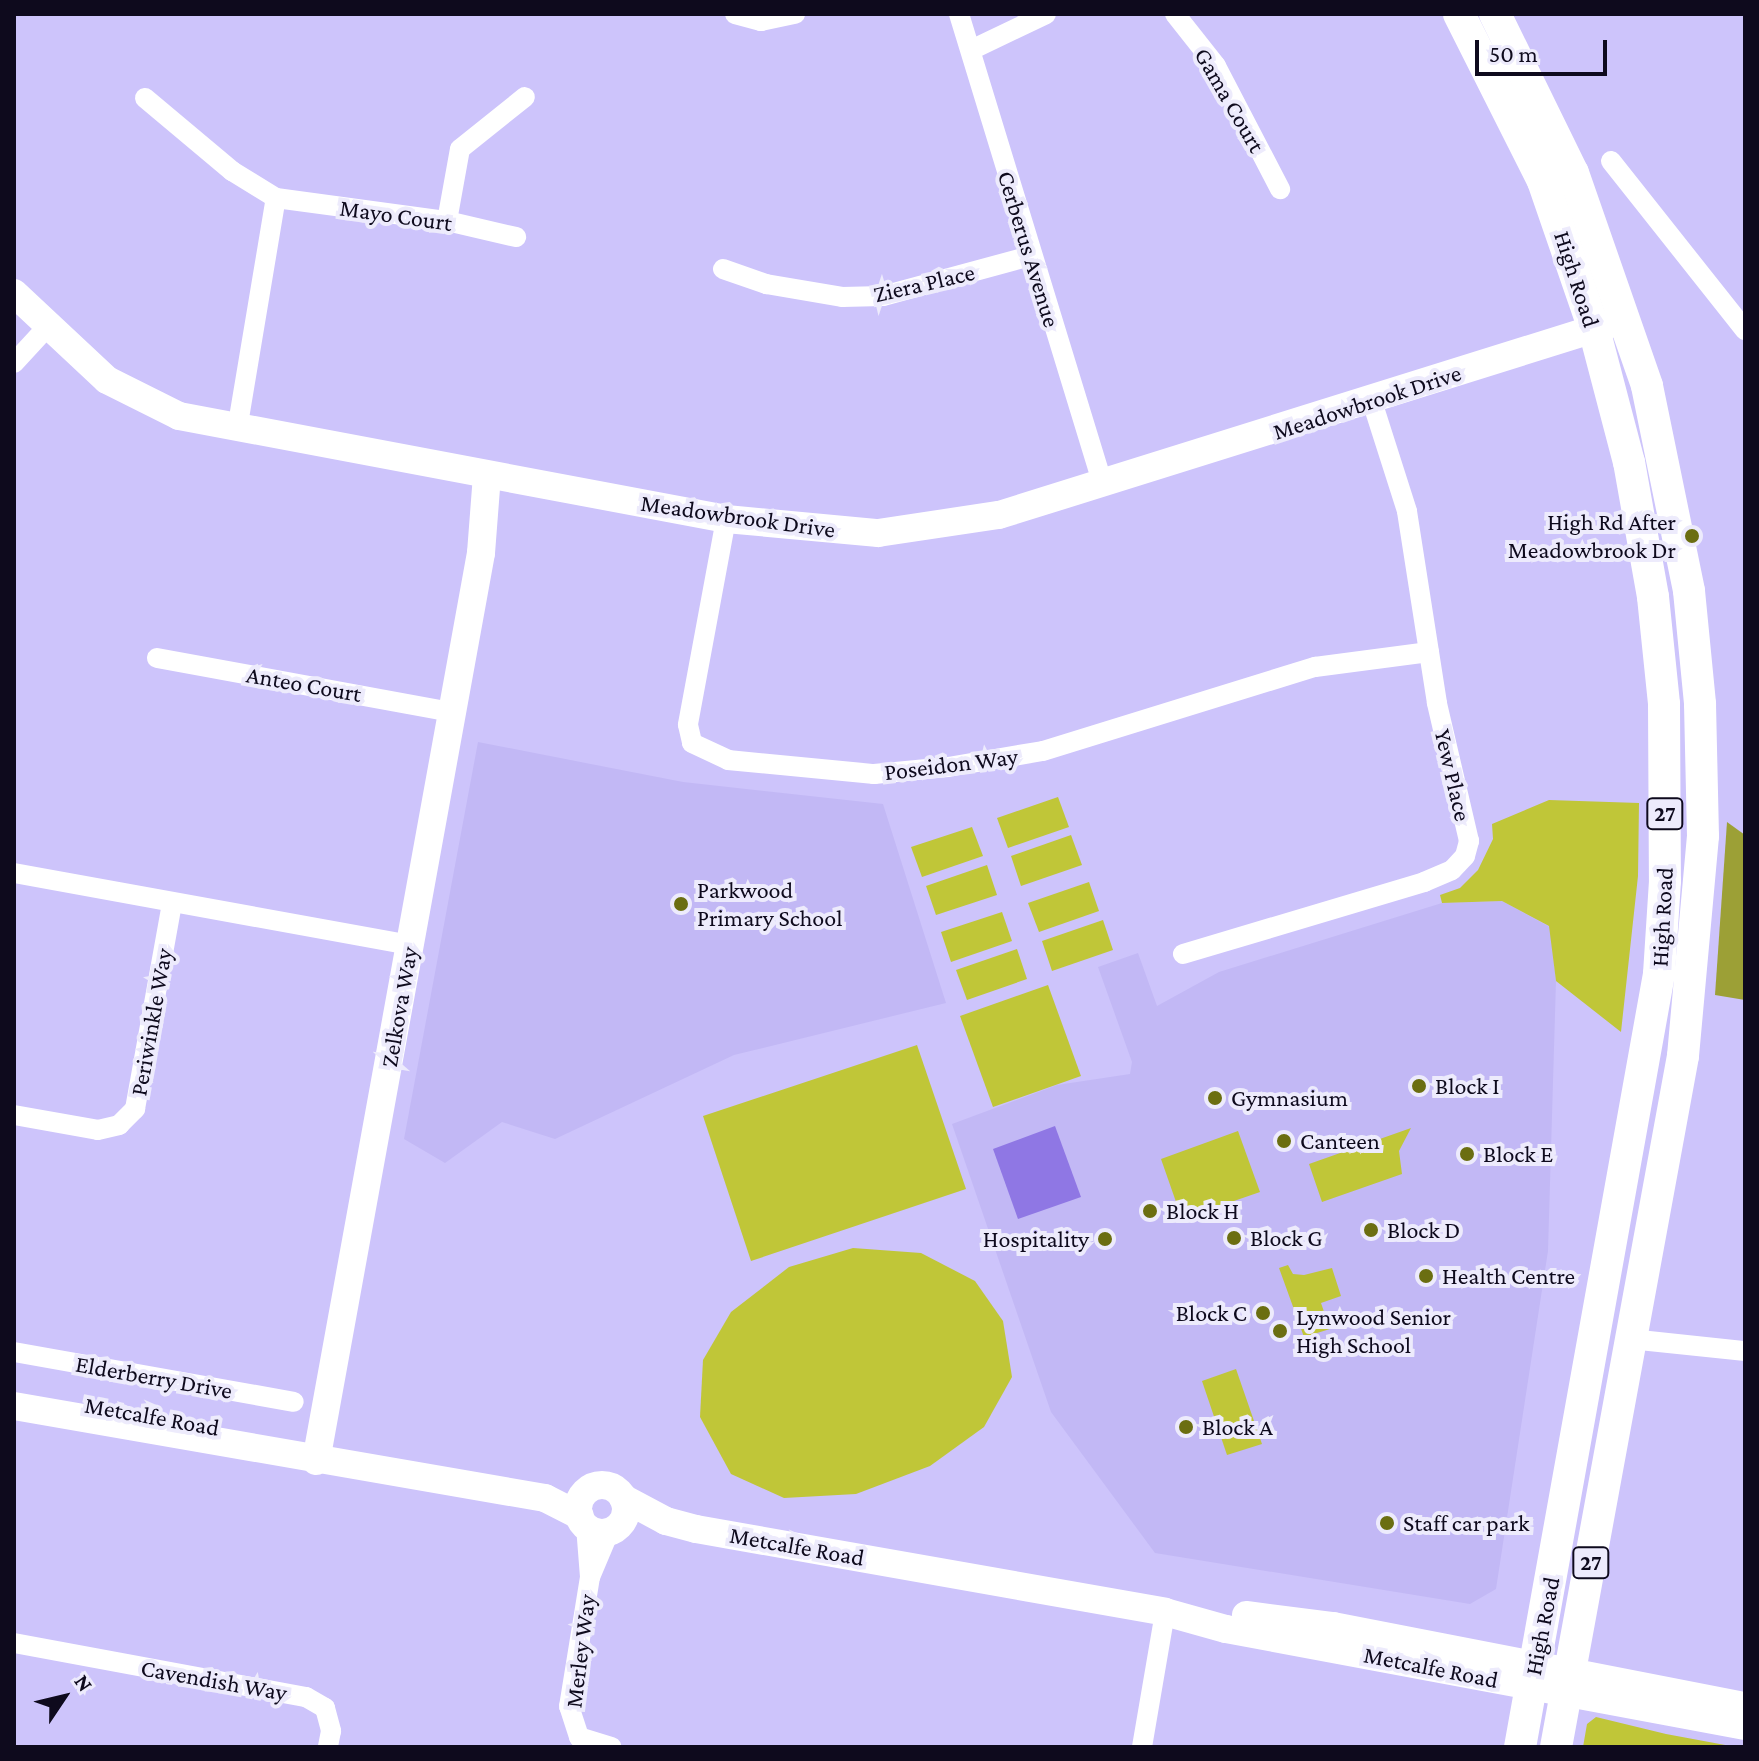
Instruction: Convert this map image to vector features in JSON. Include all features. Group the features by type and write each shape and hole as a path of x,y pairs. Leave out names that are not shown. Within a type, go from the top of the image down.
{"main road":[{"name":"High Road","path":"1459,14 1543,181 1594,329 1629,462 1653,597 1664,704 1665,881 1645,1068 1520,1747"},
{"name":"High Road","path":"1495,14 1573,173 1626,319 1664,451 1689,591 1700,704 1703,836 1683,1056 1556,1747"}],"street":[{"path":"735,14 761,21 795,14"},
{"name":"Cerberus Avenue","path":"959,14 1030,256 1103,484"},
{"path":"971,50 1046,14"},
{"name":"Gama Court","path":"1175,14 1216,66 1280,189"},
{"path":"447,221 460,149 525,97"},
{"name":"Mayo Court","path":"145,98 232,171 276,198 447,221 516,237"},
{"path":"1611,161 1745,330"},
{"path":"237,430 276,198"},
{"name":"Ziera Place","path":"723,269 766,284 842,297 883,296 1030,256"},
{"name":"Meadowbrook Drive","path":"14,293 107,380 142,401 237,430 726,519 878,533 999,515 1372,401 1626,319"},
{"path":"14,363 48,326"},
{"name":"Yew Place","path":"1183,954 1424,882 1452,870 1465,856 1469,841 1449,765 1407,511 1372,401"},
{"name":"Zelkova Way","path":"317,1454 495,476"},
{"name":"Poseidon Way","path":"726,519 688,725 692,743 728,760 874,774 948,767 1043,751 1315,667 1429,652"},
{"name":"Anteo Court","path":"157,658 451,712"},
{"path":"14,873 410,945"},
{"name":"Periwinkle Way","path":"14,1115 98,1130 119,1125 135,1109 172,903"},
{"path":"1630,1339 1745,1351"},
{"name":"Elderberry Drive","path":"14,1352 294,1402"},
{"name":"Metcalfe Road","path":"14,1391 381,1468 545,1498 595,1519 666,1521 1567,1682 1745,1706"},
{"name":"Metcalfe Road","path":"14,1406 317,1454"},
{"name":"Metcalfe Road","path":"595,1519 606,1486 666,1521"},
{"path":"595,1519 624,1518 623,1498"},
{"name":"Merley Way","path":"595,1519 590,1577 569,1706 579,1737 612,1747"},
{"path":"1142,1747 1165,1612"},
{"name":"Cavendish Way","path":"14,1643 306,1697 325,1708 331,1731 328,1747"},
{"name":"Metcalfe Road","path":"1567,1682 1745,1726"}],"shaded area":[{"name":"Parkwood Primary School","path":"478,742 683,782 883,804 946,1003 734,1055 555,1139 502,1122 445,1163 404,1139"},
{"path":"1058,797 1069,827 1008,848 997,818"},
{"path":"1549,800 1639,803 1638,876 1621,1032 1556,981 1549,926 1502,901 1442,903 1440,895 1460,888 1478,870 1493,839 1492,824"},
{"path":"1727,822 1745,835 1745,1000 1715,995"},
{"path":"972,827 983,856 922,877 911,847"},
{"path":"1071,835 1082,865 1021,886 1011,856"},
{"path":"987,865 997,895 936,915 926,886"},
{"path":"1089,882 1099,911 1039,932 1028,903"},
{"name":"Lynwood Senior High School","path":"1502,901 1550,927 1556,981 1548,1251 1496,1589 1470,1604 1155,1553 1051,1412 952,1124 1057,1085 1130,1074 1132,1062 1098,967 1138,953 1157,1006 1219,972 1442,903"},
{"path":"1002,912 1012,941 951,962 941,932"},
{"path":"1103,920 1113,950 1052,971 1042,941"},
{"path":"1017,949 1027,979 967,1000 956,970"},
{"path":"1048,985 1081,1076 993,1107 960,1016"},
{"path":"917,1045 966,1189 751,1261 703,1116"},
{"path":"1055,1126 1081,1197 1018,1219 993,1149"},
{"path":"1411,1128 1399,1151 1402,1174 1322,1202 1309,1164"},
{"path":"1238,1131 1260,1192 1182,1219 1161,1159"},
{"path":"853,1248 921,1253 975,1281 1003,1321 1012,1377 984,1427 930,1466 856,1494 784,1498 731,1474 700,1417 703,1360 731,1312 789,1267"},
{"path":"1288,1265 1293,1274 1304,1275 1332,1268 1341,1296 1321,1303 1330,1329 1304,1337 1279,1268"},
{"path":"1236,1369 1262,1444 1227,1455 1202,1381"},
{"path":"1596,1717 1736,1747 1583,1747 1587,1724"}],"place":[{"name":"High Rd After Meadowbrook Dr","path":"1692,536"},
{"name":"Parkwood Primary School","path":"681,904"},
{"name":"Block I","path":"1419,1086"},
{"name":"Gymnasium","path":"1215,1098"},
{"name":"Canteen","path":"1284,1141"},
{"name":"Block E","path":"1467,1154"},
{"name":"Block H","path":"1150,1211"},
{"name":"Block D","path":"1371,1230"},
{"name":"Block G","path":"1234,1238"},
{"name":"Hospitality","path":"1105,1239"},
{"name":"Health Centre","path":"1426,1276"},
{"name":"Block C","path":"1263,1313"},
{"name":"Lynwood Senior High School","path":"1280,1331"},
{"name":"Block A","path":"1186,1427"},
{"name":"Staff car park","path":"1387,1523"}]}
